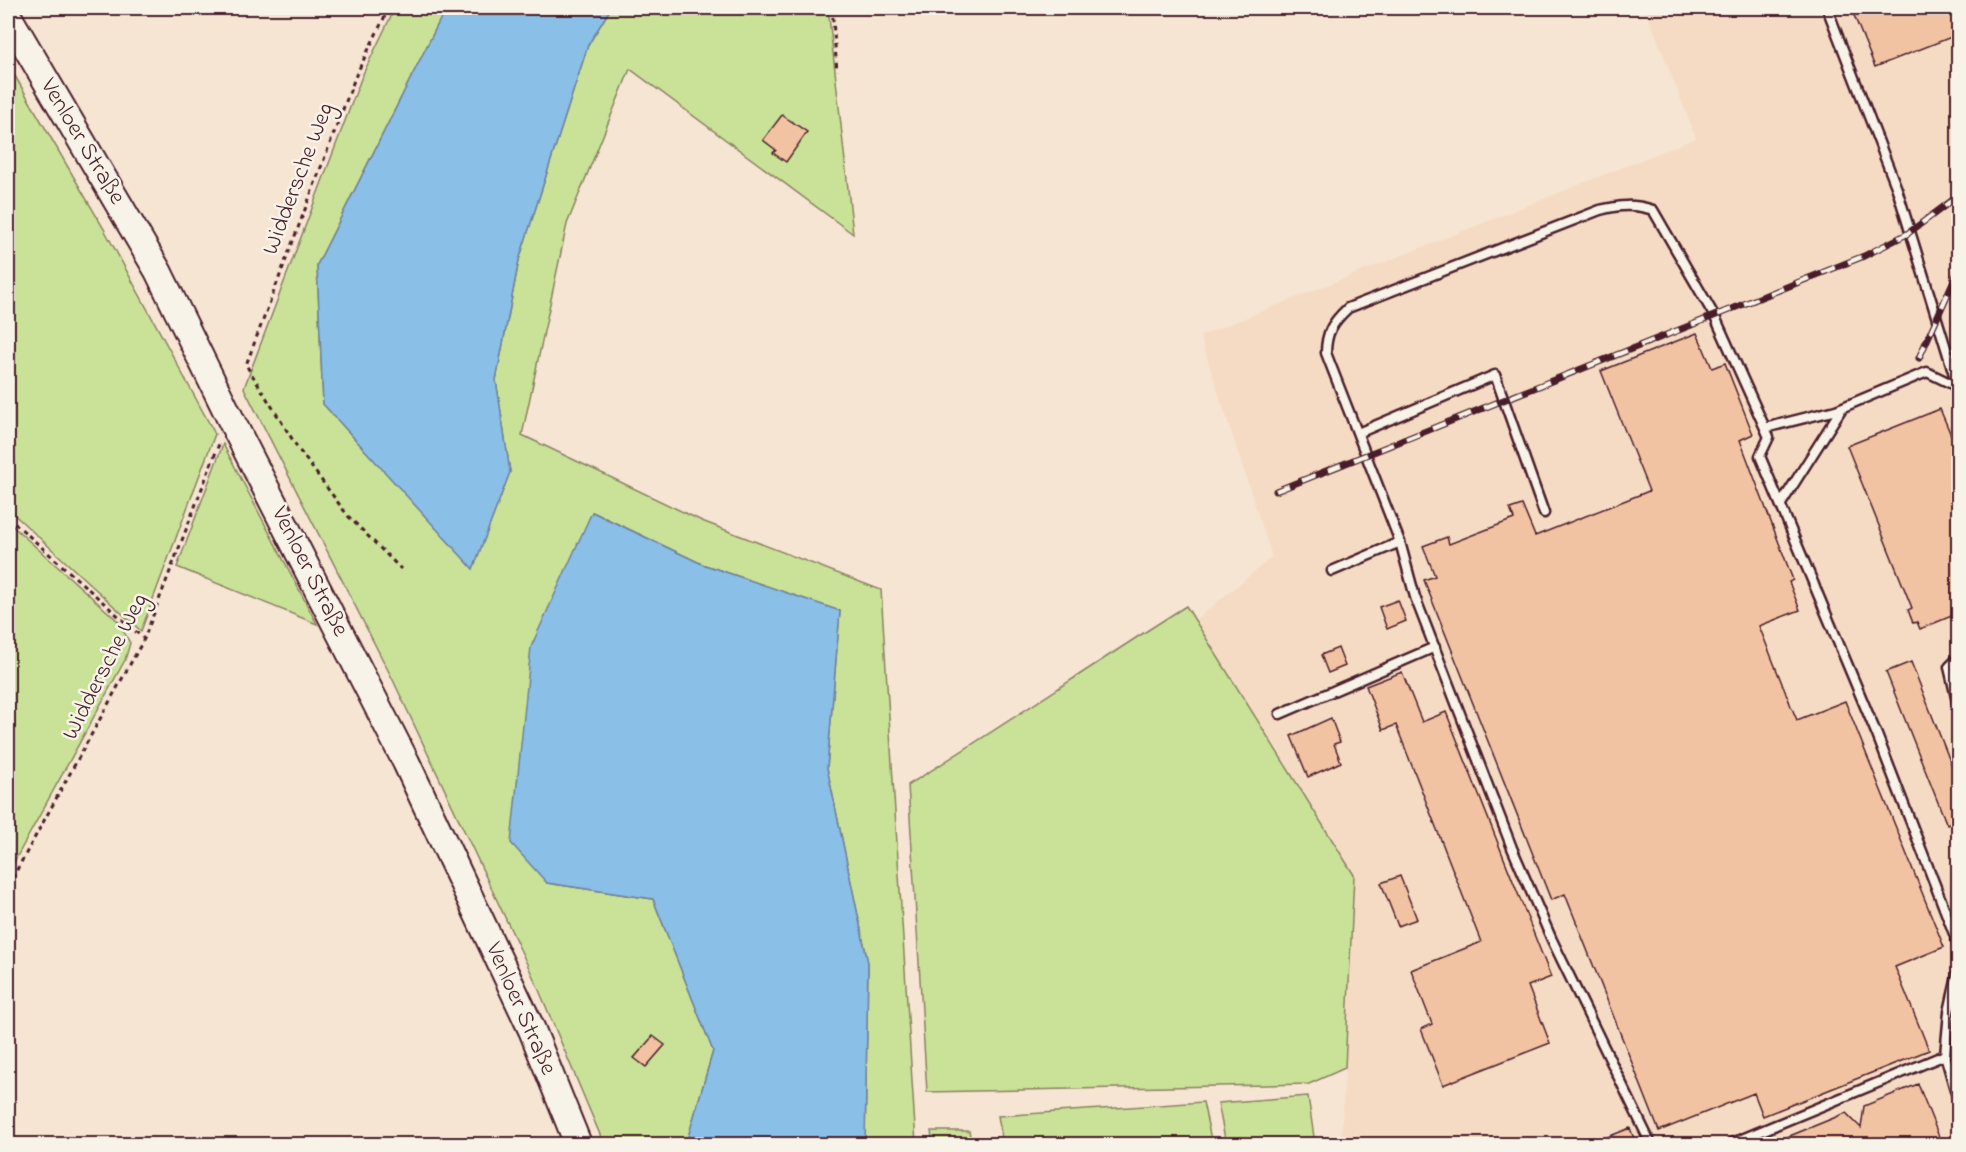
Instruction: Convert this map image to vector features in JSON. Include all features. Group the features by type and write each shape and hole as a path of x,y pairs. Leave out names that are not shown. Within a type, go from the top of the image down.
{"main road":[{"name":"Venloer Straße","path":"8,16 158,271 232,422 406,762 531,1030 578,1144"}],"lane":[{"path":"1827,8 1897,189 1958,386"},
{"path":"1651,1144 1552,940 1512,848 1415,597 1400,542 1326,353 1326,337 1334,322 1348,308 1619,205 1637,205 1653,210 1715,316 1769,436 1760,456 1877,735 1959,944"},
{"path":"1765,428 1842,407 1927,372 1958,386"},
{"path":"1358,433 1495,375 1544,513"},
{"path":"1780,504 1842,407"},
{"path":"1332,571 1400,542"},
{"path":"1280,714 1434,647"},
{"path":"1959,658 1949,668 1959,706"},
{"path":"1959,972 1949,1012 1945,1054 1959,1100"},
{"path":"1730,1144 1945,1054"}],"path":[{"name":"Widdersche Weg","path":"389,8 356,75 246,365 299,450 348,516 375,546 401,569"},
{"path":"832,8 837,71"},
{"name":"Widdersche Weg","path":"8,886 144,639 217,448 232,422"},
{"path":"8,517 144,639"}],"shaded area":[{"path":"1645,8 1958,8 1958,1144 1341,1144 1354,875 1194,621 1272,557 1200,336 1696,138"}],"green space":[{"path":"395,8 446,8 317,265 323,404 473,568 510,472 496,380 519,260 588,45 611,8 828,8 853,234 630,69 567,224 522,435 702,521 881,590 916,1144 865,1144 868,963 827,768 840,611 702,564 593,512 547,883 653,899 713,1051 686,1144 604,1144 536,983 393,680 244,388 362,76"},
{"path":"8,64 104,229 215,434 141,631 8,509"},
{"path":"223,444 317,624 177,567"},
{"path":"8,522 118,621 130,643 125,660 8,873"},
{"path":"1186,606 1354,875 1345,1068 1309,1084 927,1092 908,785"},
{"path":"1308,1096 1315,1144 1226,1144 1218,1103"},
{"path":"1203,1102 1212,1144 1003,1144 998,1116"},
{"path":"931,1131 969,1131 972,1144 933,1144"}],"water":[{"path":"446,8 611,8 588,45 519,260 496,380 510,472 473,569 323,404 317,265"},
{"path":"592,512 702,564 840,611 827,768 868,963 865,1144 686,1144 713,1051 653,899 547,883 511,843 531,647"}],"building":[{"path":"1851,8 1959,8 1959,34 1875,67"},
{"path":"782,115 807,132 786,162 773,153 776,150 763,140"},
{"path":"1697,333 1712,368 1725,363 1753,434 1740,440 1793,580 1789,582 1800,610 1759,626 1791,706 1797,720 1845,701 1944,947 1895,967 1929,1050 1763,1116 1754,1093 1659,1131 1565,894 1551,900 1424,580 1435,576 1423,546 1447,537 1449,544 1514,519 1510,509 1522,505 1535,536 1649,491 1601,371"},
{"path":"1940,409 1959,454 1959,613 1920,629 1917,622 1913,623 1908,610 1912,608 1847,446"},
{"path":"1398,600 1406,621 1387,629 1379,607"},
{"path":"1338,648 1345,666 1328,673 1321,655"},
{"path":"1911,662 1959,784 1959,820 1947,825 1886,672"},
{"path":"1402,672 1422,722 1446,712 1551,977 1528,986 1550,1043 1443,1085 1421,1029 1432,1024 1411,970 1481,942 1396,725 1383,730 1366,686"},
{"path":"1331,718 1340,742 1334,744 1341,762 1308,777 1291,736"},
{"path":"1400,876 1417,919 1398,926 1381,883"},
{"path":"653,1036 665,1045 646,1067 634,1058"},
{"path":"1918,1084 1940,1139 1928,1144 1770,1144 1846,1113 1861,1128 1864,1106"},
{"path":"1630,1128 1636,1144 1590,1144"}],"railway":[{"path":"1276,491 1864,256 1907,234 1958,196"},
{"path":"1919,358 1958,271"}]}
